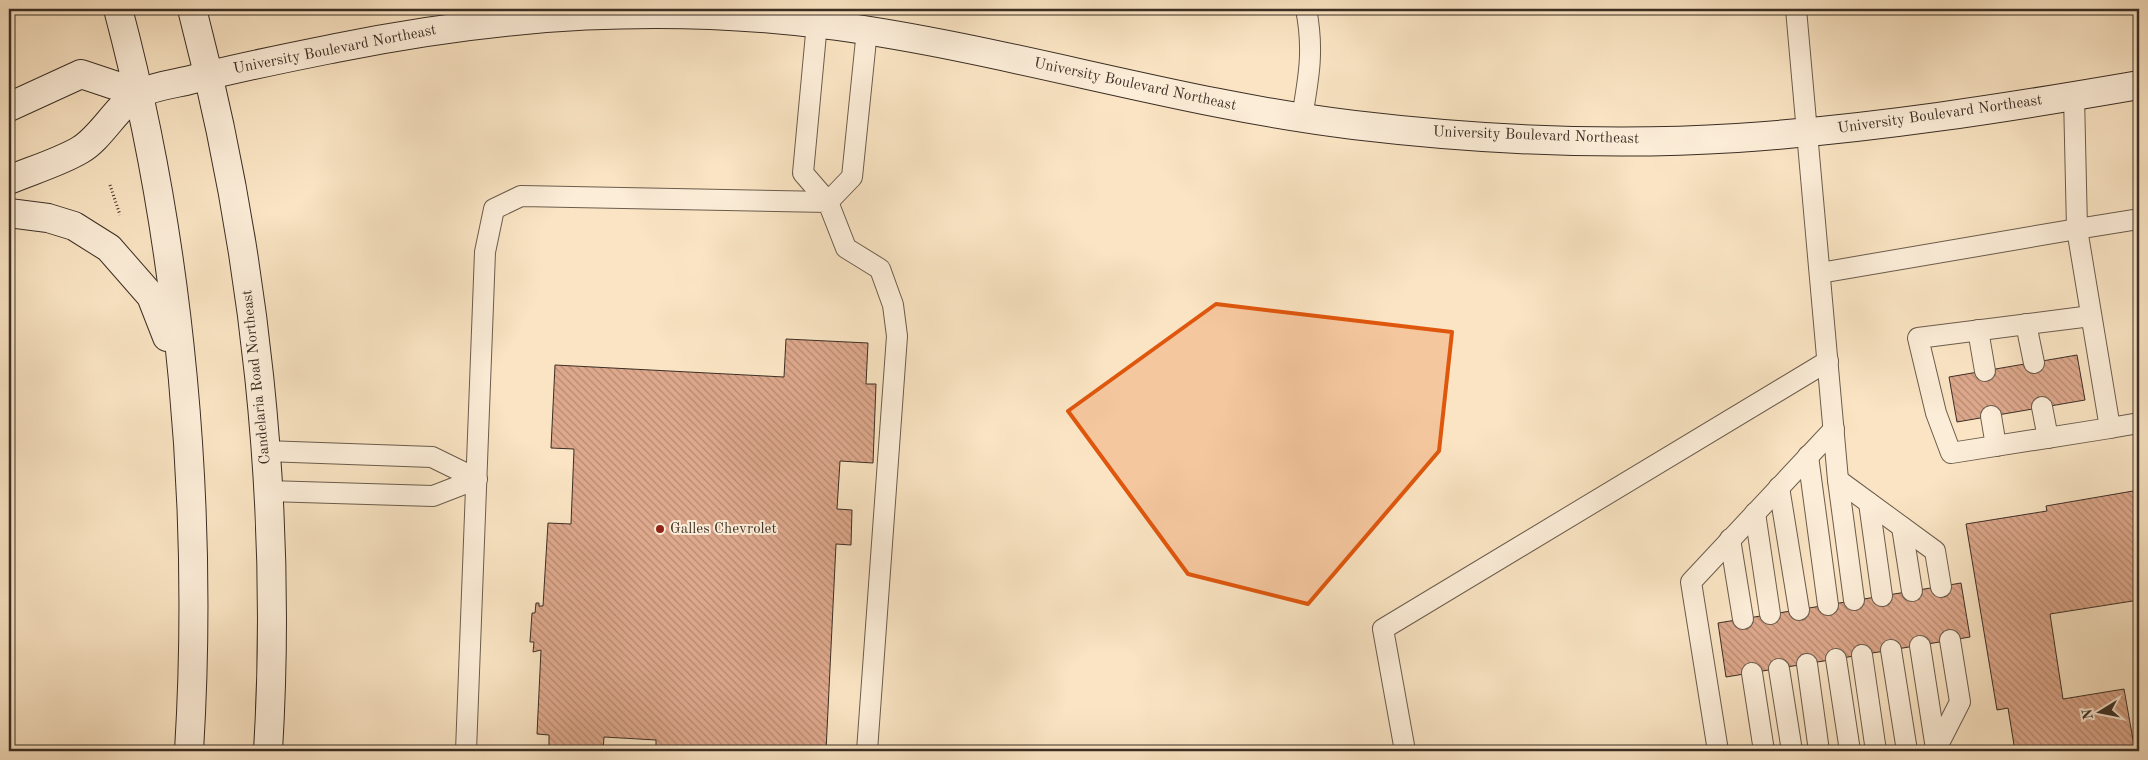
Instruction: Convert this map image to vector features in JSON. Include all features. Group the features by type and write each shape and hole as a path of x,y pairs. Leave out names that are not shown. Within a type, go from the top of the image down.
{"main road":[{"path":"118,9 151,157 167,256 182,375 190,487 193,590 189,751"},
{"name":"Candelaria Road Northeast","path":"192,9 209,74 230,178 248,285 260,393 268,492 272,610 268,751"},
{"name":"University Boulevard Northeast","path":"138,93 209,74 434,29 513,19 593,14 756,17 817,23 920,39 1167,93 1302,117 1444,134 1541,140 1637,141 1735,138 1808,132 1885,124 2139,85"},
{"path":"9,107 81,74 138,93"},
{"path":"9,180 82,149 138,93"},
{"path":"9,213 48,218 74,226 109,248 151,296 182,375"}],"lane":[{"path":"1302,117 1311,62 1306,9"},
{"path":"1796,9 1838,480 1854,600"},
{"path":"817,23 803,174 828,202 846,248 880,269 893,305 897,336 867,751"},
{"path":"466,751 486,252 494,209 521,196 828,202 852,177 867,30"},
{"path":"2074,96 2077,229 2110,428"},
{"path":"1820,273 2139,219"},
{"path":"2091,316 1918,338 1936,414 1951,454 2139,423"},
{"path":"2026,324 2034,362"},
{"path":"1978,330 1985,371"},
{"path":"1405,751 1383,630 1828,361"},
{"path":"2042,407 2048,438"},
{"path":"1991,416 1996,446"},
{"path":"1718,751 1691,582 1834,429"},
{"path":"265,451 432,456 476,479"},
{"path":"1808,456 1828,604"},
{"path":"268,492 433,496 476,479"},
{"path":"1838,480 1935,552 1941,586"},
{"path":"1779,487 1799,610"},
{"path":"1869,503 1882,596"},
{"path":"1755,513 1770,614"},
{"path":"1902,528 1912,591"},
{"path":"1730,539 1743,618"},
{"path":"1936,750 1960,702 1950,640"},
{"path":"1920,646 1936,750"},
{"path":"1891,650 1907,751"},
{"path":"1862,655 1876,751"},
{"path":"1836,659 1850,751"},
{"path":"1807,664 1819,751"},
{"path":"1779,669 1792,751"},
{"path":"1752,673 1764,751"}],"path":[{"path":"110,185 120,217"}],"highlighted area":[{"path":"1216,304 1452,332 1439,451 1308,604 1188,574 1068,411"}],"building":[{"path":"786,339 868,343 866,384 876,384 873,463 840,461 837,509 852,510 851,545 836,544 826,751 656,751 656,740 604,737 603,751 549,751 549,735 537,734 541,650 533,652 534,642 530,642 532,613 535,613 536,603 539,603 539,606 543,606 548,523 571,524 574,449 551,448 555,365 784,377"},
{"path":"2077,355 2085,400 1957,422 1949,377"},
{"path":"2139,490 2139,600 2050,614 2063,699 2124,689 2135,751 2015,751 2008,708 1997,710 1966,524 2047,511 2046,506"},
{"path":"1961,583 1970,637 1726,677 1718,623"}],"place":[{"name":"Galles Chevrolet","path":"660,529"}]}
